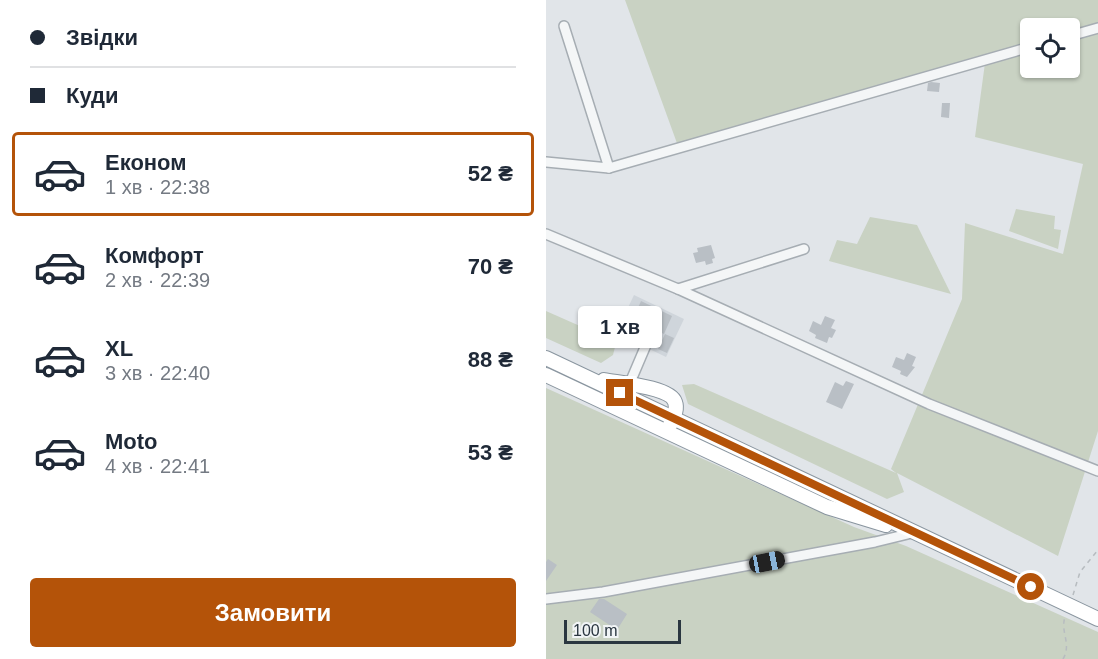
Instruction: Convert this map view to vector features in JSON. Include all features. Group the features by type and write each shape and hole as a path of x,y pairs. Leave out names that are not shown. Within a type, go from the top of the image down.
{"highway":[{"path":"546,358 1098,619"},
{"path":"546,375 827,507 933,540"},
{"path":"585,376 659,390 672,397 676,409 666,432"}],"street":[{"path":"564,26 609,168"},
{"path":"1080,33 1098,28"},
{"path":"546,162 609,168 1020,50"},
{"path":"546,234 678,289 929,404 1098,471"},
{"path":"678,289 804,249"},
{"path":"629,385 649,338"},
{"path":"546,599 627,588 875,542 912,533"}],"path":[{"path":"1064,659 1068,646 1063,627 1064,620 1080,572 1098,550"}],"shaded area":[{"path":"634,295 684,319 666,357 616,333"}],"green space":[{"path":"625,0 1098,0 1098,26 1080,31 1080,18 1020,18 1020,48 678,146"},
{"path":"1098,30 1098,431 1058,556 897,473 904,492 887,499 688,404 682,385 694,384 896,473 891,469 962,299 965,223 1063,254 1083,164 975,137 985,63 1020,53 1020,78 1080,78 1080,36"},
{"path":"1016,209 1055,216 1054,229 1061,230 1058,249 1009,231"},
{"path":"870,217 917,225 951,294 829,261 837,240 857,244"},
{"path":"546,311 607,338 615,347 613,355 601,363 546,338"},
{"path":"546,388 854,527 906,546 1098,632 1098,659 546,659"}],"building":[{"path":"928,83 940,83 939,92 927,91"},
{"path":"942,103 950,103 949,118 941,117"},
{"path":"711,245 715,258 712,259 713,263 706,265 705,261 696,263 693,253 698,252 697,248"},
{"path":"641,301 672,316 664,334 633,319"},
{"path":"825,316 835,320 831,328 836,330 827,343 815,338 816,335 809,331 813,321 821,325"},
{"path":"625,317 634,321 626,337 617,333"},
{"path":"665,334 674,338 667,353 658,349"},
{"path":"907,353 916,357 912,366 915,367 907,377 892,367 896,357 904,360"},
{"path":"846,381 854,384 842,409 826,402 835,382 843,386"},
{"path":"548,559 557,565 546,581 546,562"},
{"path":"599,599 604,599 627,614 617,630 590,612"}],"route":[{"path":"620,393 1031,587"}]}
